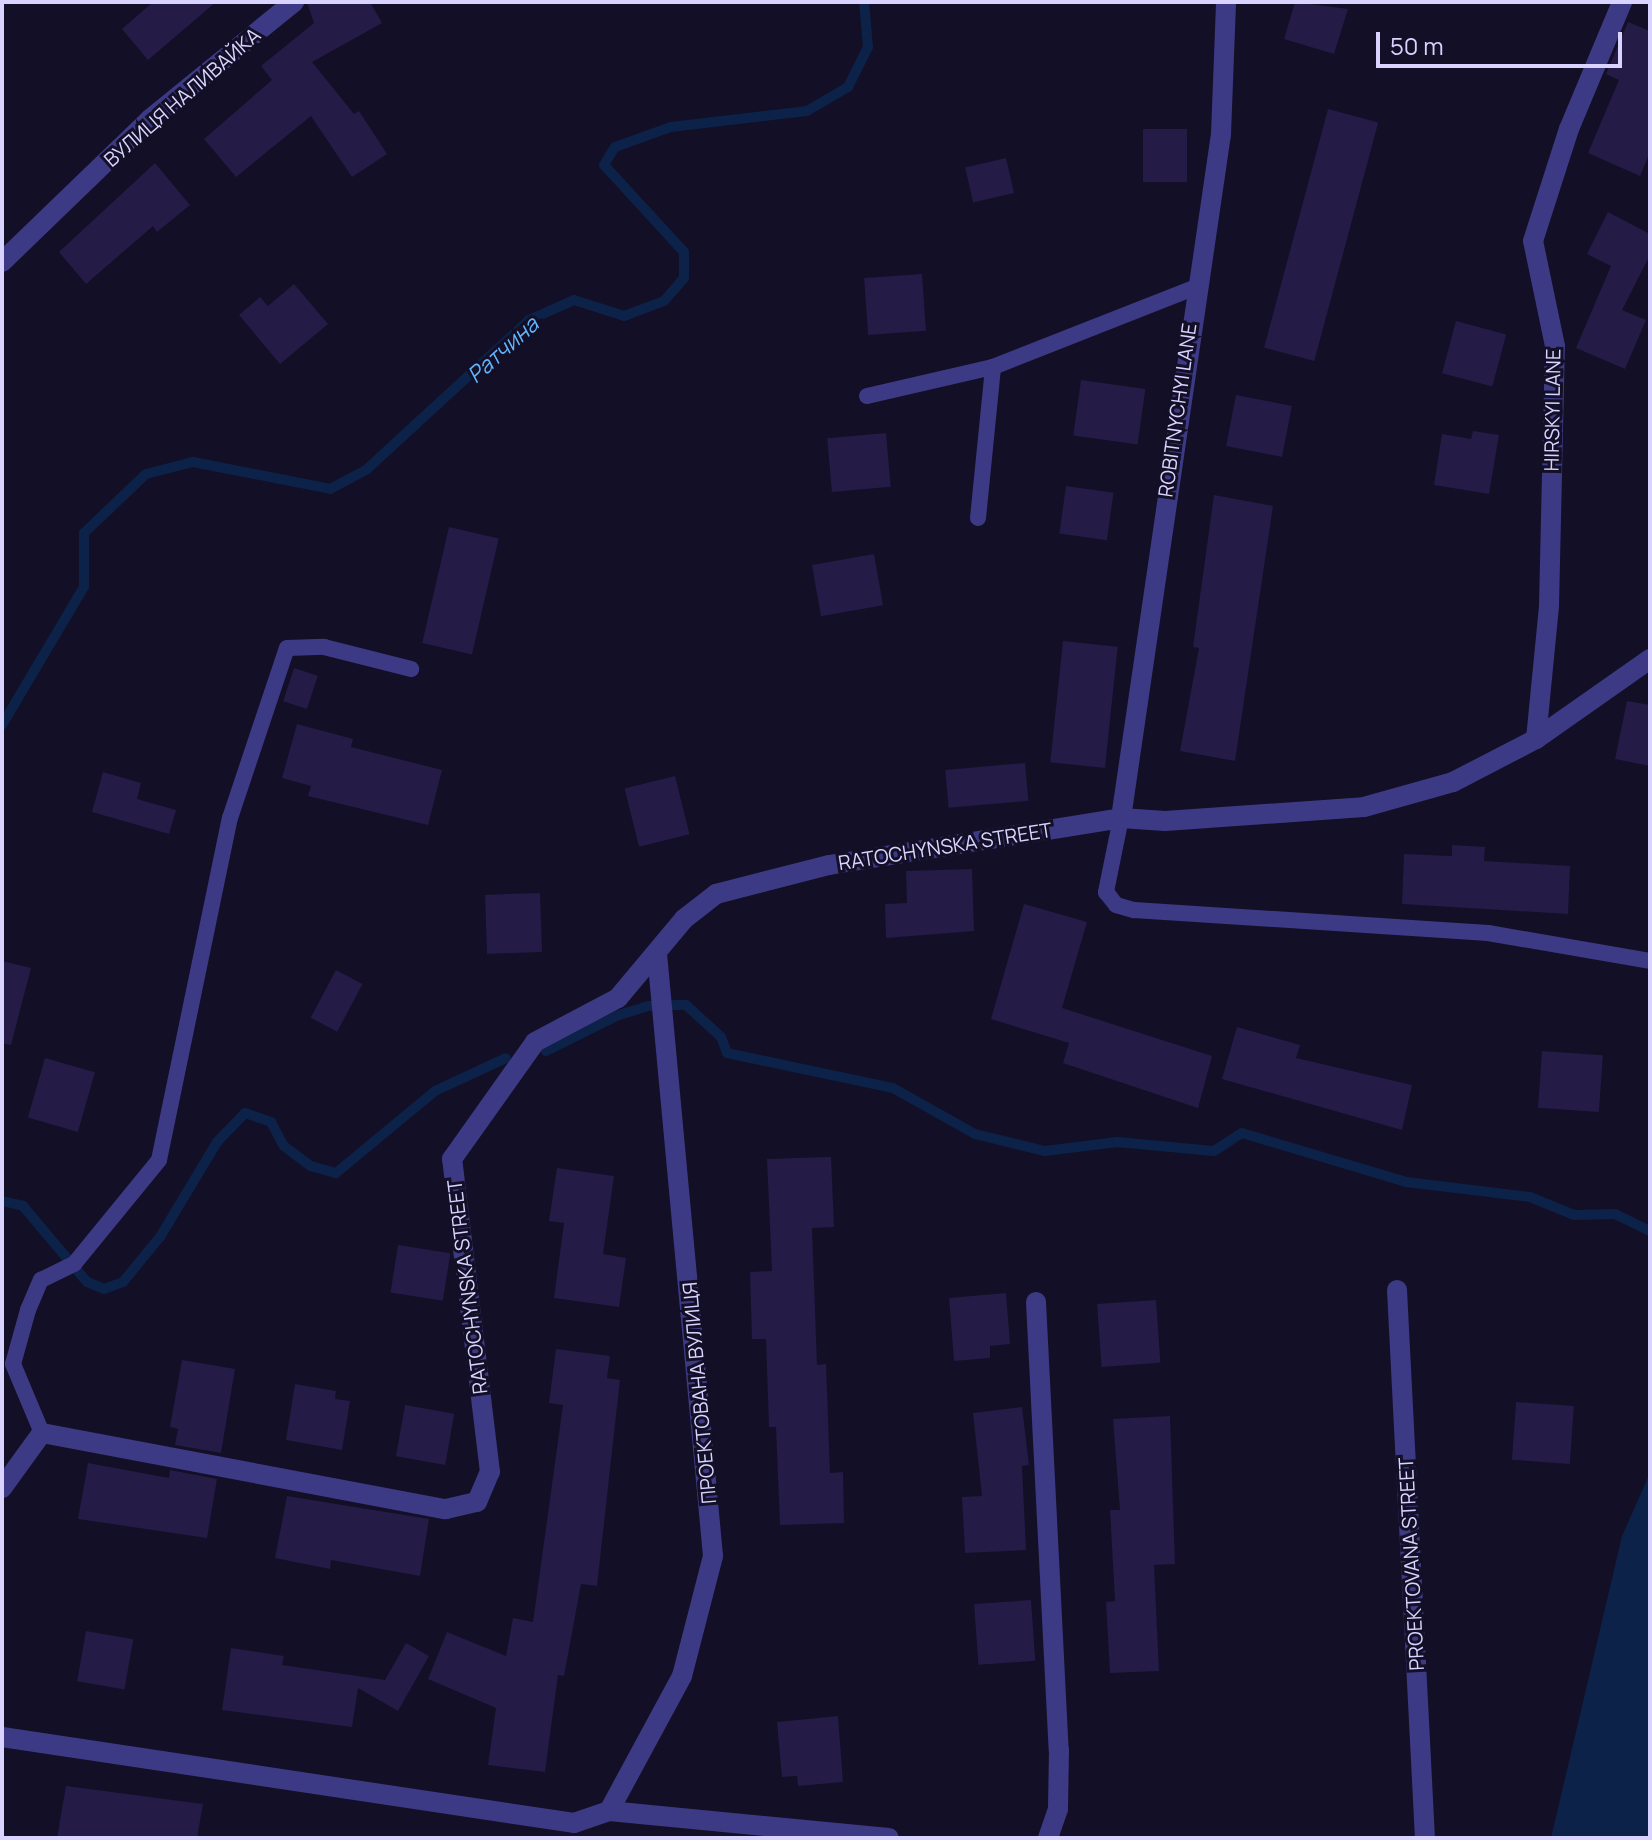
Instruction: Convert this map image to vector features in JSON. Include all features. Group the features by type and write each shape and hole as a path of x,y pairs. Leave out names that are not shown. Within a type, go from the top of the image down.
{"street":[{"name":"ВУЛИЦЯ НАЛИВАЙКА","path":"2,262 150,119 294,2"},
{"name":"ROBITNYCHYI LANE","path":"1121,818 1194,288 1221,134 1226,2"},
{"name":"HIRSKYI LANE","path":"1536,739 1549,606 1555,346 1533,241 1569,129 1622,2"},
{"name":"RATOCHYNSKA STREET","path":"42,1433 446,1509 477,1502 490,1472 452,1159 535,1042 618,998 684,919 716,894 763,879 1121,818 1165,821 1364,807 1453,782 1536,739 1650,659"},
{"name":"ПРОЕКТОВАНА ВУЛИЦЯ","path":"609,1811 682,1676 713,1556 669,1047 656,994 657,954"},
{"name":"PROEKTOVANA STREET","path":"1397,1290 1425,1838"},
{"path":"1036,1302 1059,1750 1058,1809 1048,1838"},
{"path":"2,1488 42,1433"},
{"path":"2,1737 572,1830 609,1811 889,1838"}],"lane":[{"path":"867,396 993,367 1194,288"},
{"path":"978,518 993,367"},
{"path":"42,1433 13,1364 28,1310 41,1280 74,1264 159,1160 230,818 287,648 324,647 411,669"},
{"path":"1121,818 1106,892 1116,905 1134,910 1488,933 1650,961"}],"water":[{"path":"1650,1473 1650,1838 1551,1838 1622,1536"}],"building":[{"path":"153,2 216,2 148,60 122,29"},
{"path":"307,2 370,2 382,23 312,62 354,114 359,111 387,154 352,177 311,116 236,177 204,139 272,80 261,66 314,23"},
{"path":"1295,2 1348,9 1334,54 1284,39"},
{"path":"1628,22 1650,31 1650,152 1640,176 1588,153 1619,80 1606,74"},
{"path":"1328,109 1378,122 1314,361 1264,348"},
{"path":"1143,129 1187,129 1187,182 1143,182"},
{"path":"1006,158 1014,193 973,203 965,167"},
{"path":"155,163 190,205 157,232 153,226 86,284 59,252"},
{"path":"1608,212 1650,234 1650,255 1622,310 1646,320 1625,369 1576,348 1611,266 1587,254"},
{"path":"922,274 926,331 868,335 864,278"},
{"path":"294,284 328,324 280,364 239,315 260,297 268,306"},
{"path":"1456,321 1506,334 1492,387 1442,373"},
{"path":"1081,380 1145,389 1138,445 1073,435"},
{"path":"1236,395 1292,406 1282,457 1226,446"},
{"path":"1473,431 1499,435 1489,494 1434,485 1442,434 1471,439"},
{"path":"886,433 891,487 832,492 827,438"},
{"path":"1066,486 1114,493 1107,540 1059,534"},
{"path":"1214,495 1273,506 1235,761 1180,751 1199,648 1193,647"},
{"path":"449,527 499,538 472,654 422,643"},
{"path":"874,554 883,605 821,616 812,565"},
{"path":"1063,641 1118,647 1105,768 1050,762"},
{"path":"294,668 318,676 307,709 283,701"},
{"path":"1627,701 1650,705 1650,766 1615,759"},
{"path":"297,724 353,739 351,747 442,770 428,825 308,796 311,786 282,778"},
{"path":"1025,763 1028,801 949,808 945,770"},
{"path":"103,772 141,783 137,799 176,810 169,834 92,812"},
{"path":"675,776 690,834 639,847 625,789"},
{"path":"1452,845 1485,847 1484,861 1570,866 1568,914 1402,904 1404,854 1452,856"},
{"path":"972,869 974,931 886,938 885,904 907,903 906,871"},
{"path":"540,893 542,952 487,954 485,895"},
{"path":"1024,904 1087,922 1062,1008 1212,1056 1198,1108 1063,1063 1069,1043 991,1019"},
{"path":"2,961 31,968 11,1045 2,1043"},
{"path":"336,970 362,984 337,1032 311,1018"},
{"path":"1237,1027 1300,1045 1296,1058 1412,1085 1402,1130 1222,1079"},
{"path":"1542,1051 1603,1055 1599,1112 1538,1108"},
{"path":"45,1058 95,1072 78,1132 28,1118"},
{"path":"831,1157 834,1227 812,1228 817,1365 826,1364 830,1473 843,1472 844,1523 780,1525 776,1427 769,1427 766,1339 752,1339 750,1272 772,1271 767,1159"},
{"path":"557,1168 614,1176 603,1254 626,1258 619,1307 554,1298 564,1223 549,1221"},
{"path":"398,1245 450,1253 443,1301 390,1292"},
{"path":"1006,1293 1010,1344 990,1346 990,1358 954,1361 949,1298"},
{"path":"1156,1300 1160,1363 1102,1367 1097,1304"},
{"path":"556,1349 610,1356 607,1378 620,1380 597,1586 581,1584 564,1676 558,1675 545,1772 488,1765 496,1708 428,1679 447,1632 506,1656 513,1618 533,1622 563,1405 549,1403"},
{"path":"182,1360 235,1369 221,1453 175,1445 178,1429 170,1427"},
{"path":"295,1384 336,1391 335,1399 350,1401 342,1450 286,1440"},
{"path":"1516,1402 1574,1406 1570,1464 1512,1460"},
{"path":"405,1405 454,1414 445,1465 396,1456"},
{"path":"1022,1407 1029,1465 1022,1466 1026,1550 965,1553 962,1497 982,1496 973,1413"},
{"path":"1170,1416 1175,1564 1154,1565 1159,1671 1110,1673 1106,1602 1115,1601 1110,1510 1120,1510 1113,1419"},
{"path":"88,1463 169,1478 170,1470 217,1479 207,1538 78,1519"},
{"path":"287,1496 429,1519 420,1576 331,1560 330,1569 275,1558"},
{"path":"1031,1600 1035,1661 978,1665 974,1604"},
{"path":"86,1631 133,1639 124,1690 77,1681"},
{"path":"406,1643 429,1656 398,1711 358,1688 352,1727 222,1710 231,1648 284,1656 282,1665 385,1680"},
{"path":"838,1716 843,1782 798,1786 797,1776 782,1777 777,1722"},
{"path":"66,1786 203,1804 197,1838 57,1838"}],"waterway":[{"name":"Ратчина","path":"2,725 84,587 84,533 146,474 193,462 330,489 366,470 529,320 574,300 624,316 664,301 684,278 684,252 604,165 615,147 671,127 807,111 848,87 868,47 864,2"},
{"path":"546,1051 619,1015 648,1006 686,1005 721,1037 727,1053 893,1088 975,1134 1045,1151 1117,1142 1214,1151 1242,1133 1406,1182 1530,1197 1574,1215 1615,1214 1650,1231"},
{"path":"2,1201 23,1206 87,1282 104,1289 123,1282 160,1237 217,1142 245,1113 271,1122 284,1146 311,1166 336,1173 435,1091 506,1058"}]}
